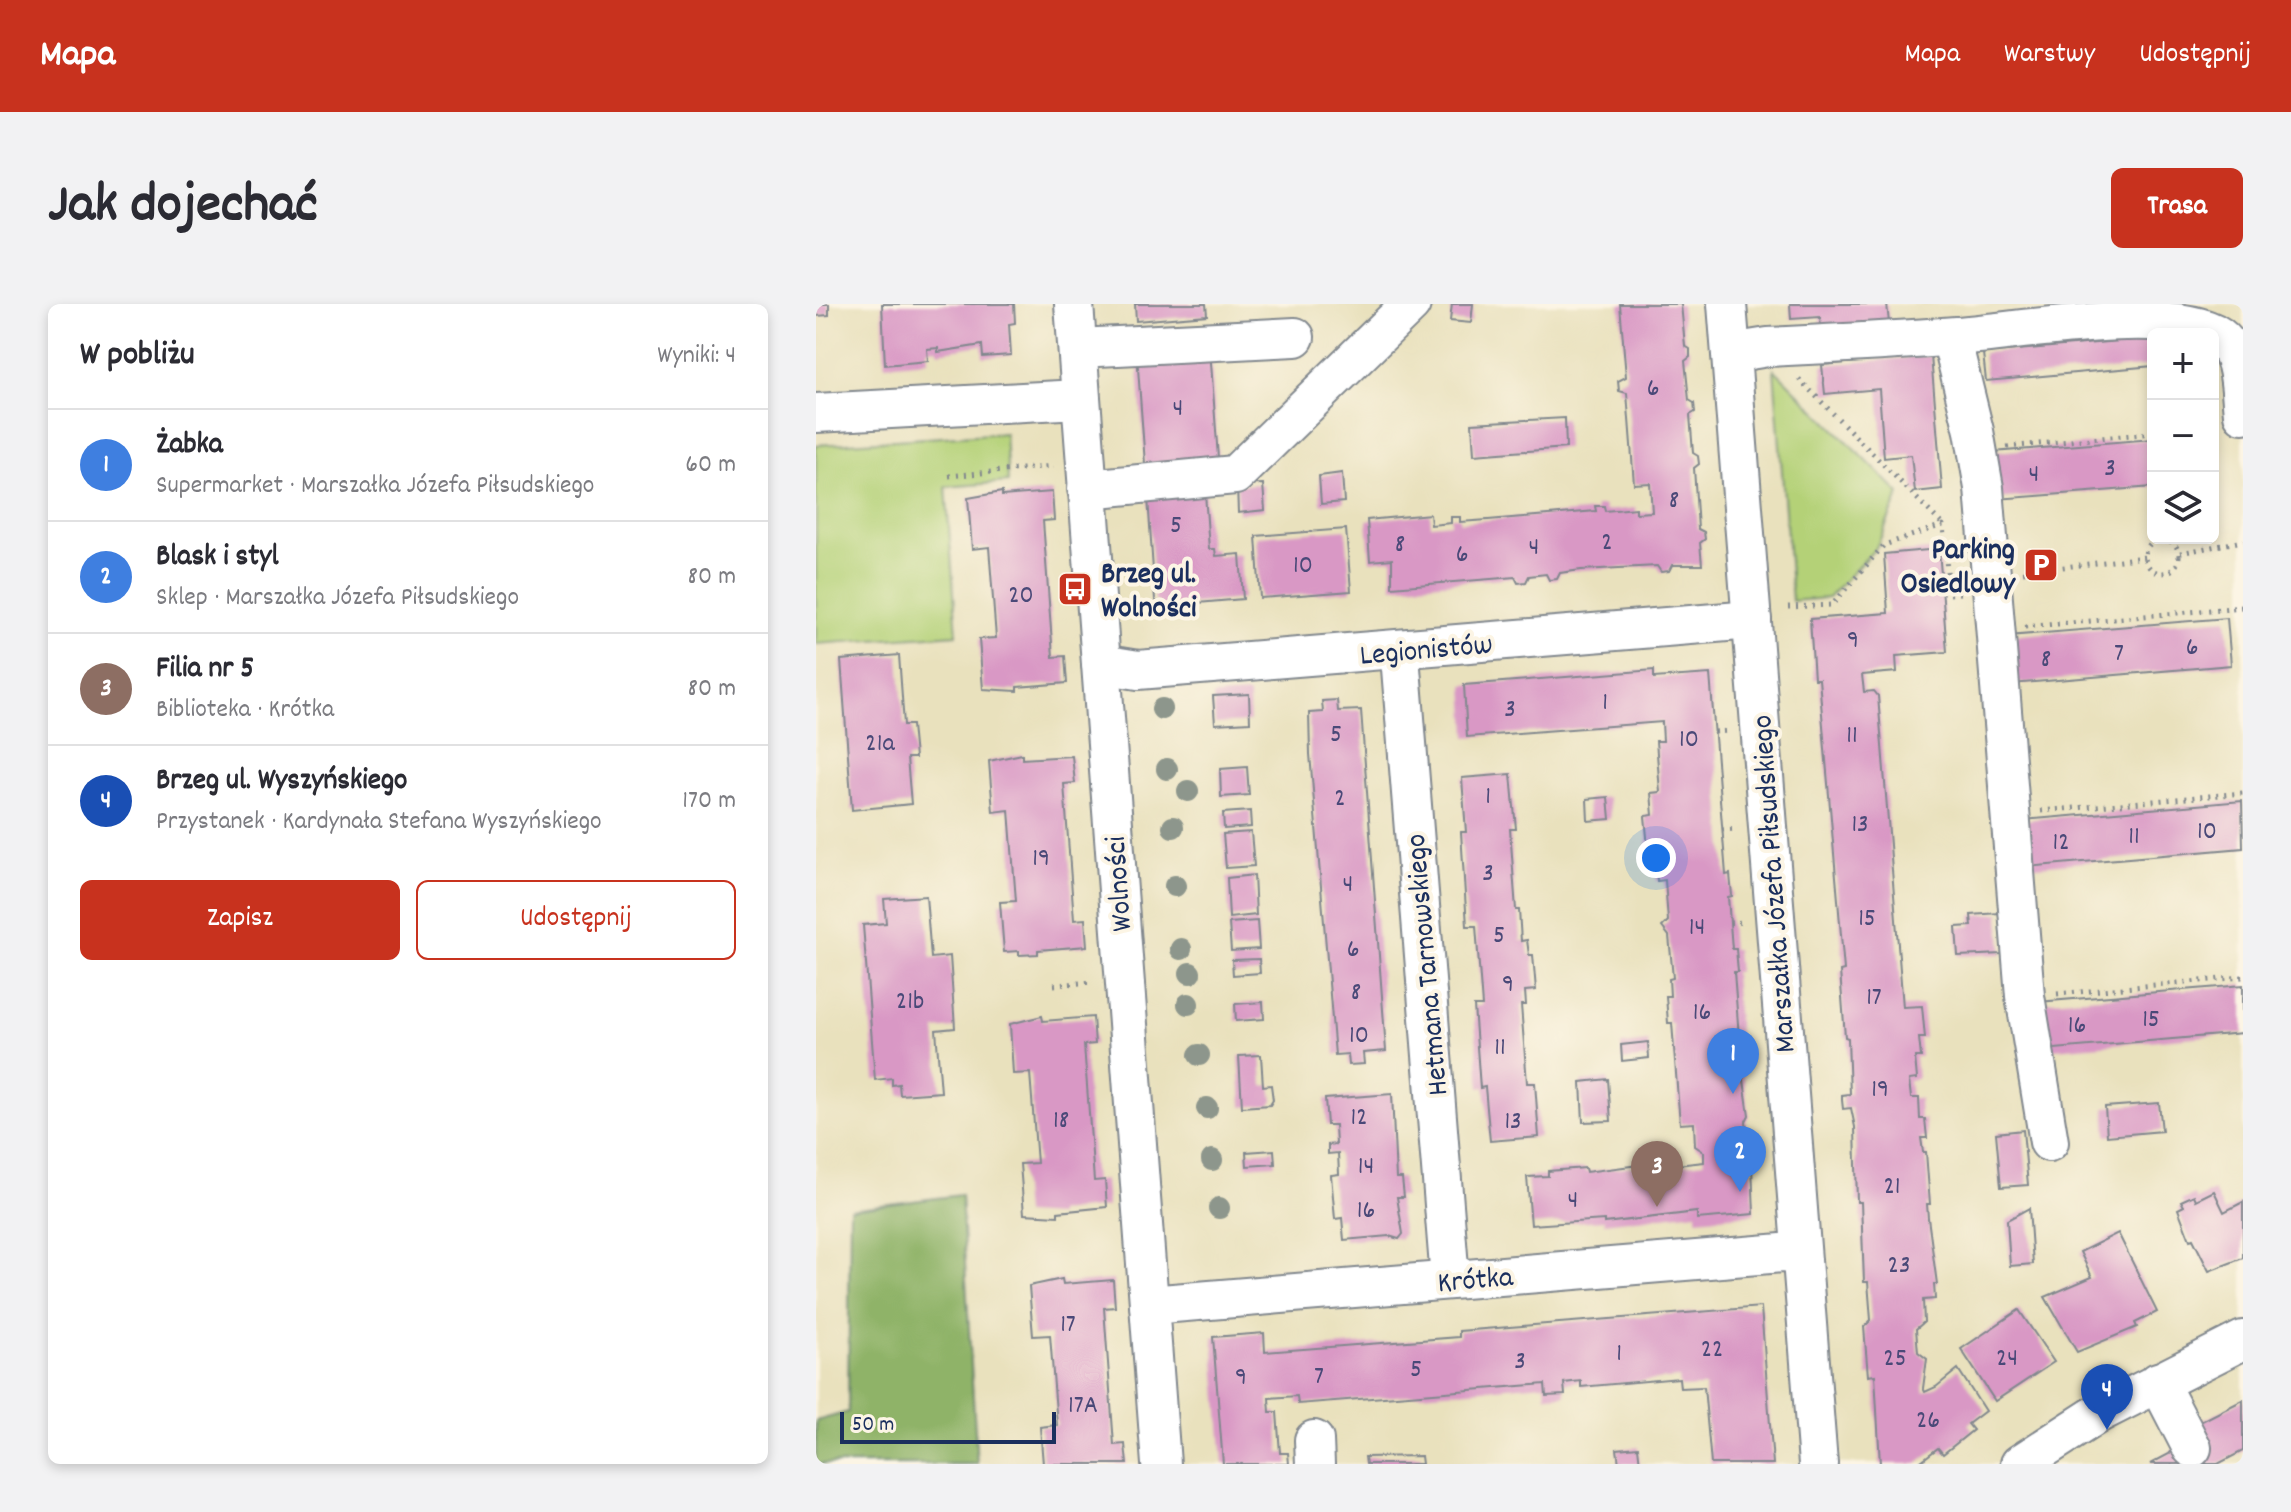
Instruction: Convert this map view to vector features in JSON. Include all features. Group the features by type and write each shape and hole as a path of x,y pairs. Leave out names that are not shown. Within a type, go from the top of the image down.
{"street":[{"name":"Wolności","path":"1074,304 1161,1464"},
{"path":"1087,489 1235,475 1411,304"},
{"name":"Marszałka Józefa Piłsudskiego","path":"1727,304 1818,1464"},
{"path":"1731,353 1768,347 1951,337 2114,312 2186,322 2220,336 2233,352 2237,363 2243,414"},
{"path":"1078,348 1295,337"},
{"path":"1951,337 1978,449 2025,996 2049,1142"},
{"path":"816,413 1080,399"},
{"name":"Legionistów","path":"1101,664 1138,670 1752,620"},
{"name":"Hetmana Tarnowskiego","path":"1396,650 1402,684 1450,1280"},
{"name":"Krótka","path":"1149,1305 1782,1253 1801,1255"},
{"path":"2020,1464 2099,1413 2243,1340"},
{"path":"2158,1382 2192,1448"}],"path":[{"path":"1768,347 1943,525 1949,594 2145,557"},
{"path":"1978,449 2147,434"},
{"path":"949,476 1054,466"},
{"path":"1788,607 1832,605 1884,545 1943,525"},
{"path":"2145,557 2149,546 2159,538 2169,539 2180,553"},
{"path":"2180,553 2243,541"},
{"path":"2145,557 2156,574 2165,574 2176,566 2180,553"},
{"path":"1995,630 2243,607"},
{"path":"2011,813 2243,793"},
{"path":"2025,996 2243,977"},
{"path":"1054,985 1093,982"}],"green space":[{"path":"1774,369 1900,494 1876,548 1828,598 1792,601"},
{"path":"1005,433 1008,482 946,487 957,634 816,644 816,445"},
{"path":"961,1195 977,1464 816,1464 816,1421 848,1412 850,1209"}],"building":[{"path":"816,304 829,304 829,315 816,316"},
{"path":"882,304 1014,304 1015,323 1009,324 1011,355 983,357 982,345 938,352 938,348 927,349 928,361 885,365"},
{"path":"1135,304 1206,304 1207,315 1136,321"},
{"path":"1452,304 1473,304 1471,323 1450,321"},
{"path":"1620,304 1681,304 1685,346 1690,349 1690,357 1685,361 1689,400 1694,403 1695,412 1690,415 1693,453 1698,456 1699,464 1694,468 1698,529 1704,532 1705,539 1700,543 1702,565 1672,565 1669,571 1661,572 1657,566 1581,570 1560,573 1557,579 1549,580 1546,574 1529,576 1526,582 1518,583 1515,577 1392,587 1392,559 1370,561 1367,520 1430,514 1431,525 1451,523 1451,517 1460,517 1460,522 1488,520 1596,511 1595,506 1604,506 1605,511 1636,508 1636,513 1652,512 1650,483 1634,484 1627,393 1619,391 1618,381 1626,377"},
{"path":"1790,304 1887,304 1889,323 1821,329 1820,317 1791,319"},
{"path":"2147,339 2147,367 1986,381 1983,353"},
{"path":"1210,349 1218,458 1145,464 1137,354"},
{"path":"1931,356 1942,489 1915,492 1911,455 1884,458 1879,389 1825,394 1822,365"},
{"path":"1565,418 1566,448 1474,455 1472,423"},
{"path":"2147,439 2147,487 1997,499 1993,452"},
{"path":"1342,473 1344,502 1321,504 1319,476"},
{"path":"1263,484 1265,510 1238,513 1237,485"},
{"path":"1002,492 1002,496 1052,492 1054,520 1043,521 1053,657 1065,656 1067,683 1017,687 1017,691 983,689 979,639 996,638 989,547 972,549 968,498"},
{"path":"1205,493 1209,549 1215,549 1216,556 1240,554 1243,599 1163,606 1155,600 1148,497"},
{"path":"1346,529 1351,591 1260,598 1256,536"},
{"path":"1939,549 1947,652 1896,656 1897,672 1862,675 1864,692 1874,691 1878,696 1903,1007 1922,1006 1925,1038 1919,1038 1921,1057 1915,1057 1917,1079 1909,1080 1911,1098 1919,1098 1920,1119 1925,1119 1927,1138 1921,1138 1923,1152 1926,1152 1930,1204 1927,1204 1928,1218 1937,1284 1934,1284 1935,1299 1923,1300 1924,1322 1916,1329 1918,1352 1927,1359 1923,1388 1925,1392 1936,1387 1958,1369 1985,1411 1968,1424 1973,1430 1943,1454 1938,1448 1917,1464 1880,1464 1875,1375 1868,1376 1864,1327 1871,1320 1868,1282 1864,1282 1861,1202 1857,1202 1855,1127 1851,1108 1843,1109 1842,1100 1842,1095 1850,1094 1848,1038 1845,1037 1840,971 1844,970 1819,679 1814,679 1810,619 1888,613 1884,554"},
{"path":"2227,618 2231,665 2012,684 2008,636"},
{"path":"899,655 904,725 912,725 915,758 907,758 911,804 852,810 841,660"},
{"path":"1654,670 1654,678 1710,674 1726,875 1730,874 1732,896 1728,897 1732,949 1736,949 1738,972 1734,972 1740,1050 1745,1063 1742,1066 1749,1115 1746,1121 1748,1141 1751,1141 1754,1214 1697,1219 1697,1212 1604,1223 1604,1220 1531,1225 1527,1177 1548,1176 1548,1171 1585,1168 1586,1172 1677,1160 1677,1165 1704,1162 1704,1152 1695,1146 1694,1123 1680,1124 1672,1023 1668,1023 1666,996 1670,996 1669,979 1673,978 1669,936 1662,927 1668,921 1665,880 1657,881 1656,857 1649,858 1645,816 1653,815 1651,793 1660,792 1656,741 1663,741 1662,722 1467,737 1464,685"},
{"path":"1249,694 1250,722 1215,724 1213,696"},
{"path":"1337,700 1338,711 1361,710 1386,1051 1363,1053 1364,1064 1349,1065 1348,1054 1335,1055 1310,754 1309,713 1323,712 1322,701"},
{"path":"1022,754 1022,759 1072,756 1075,783 1064,784 1074,920 1085,919 1087,946 1038,950 1038,954 1004,952 1000,902 1016,901 1009,810 993,812 989,761"},
{"path":"1247,767 1249,795 1221,797 1220,769"},
{"path":"1511,774 1516,829 1510,829 1516,910 1519,910 1521,941 1527,940 1529,955 1533,955 1536,990 1525,991 1526,1005 1521,1005 1527,1083 1535,1083 1539,1137 1490,1141 1485,1087 1480,1088 1474,1006 1482,1006 1476,926 1467,926 1461,832 1466,832 1462,778"},
{"path":"1608,797 1610,819 1588,821 1587,799"},
{"path":"2242,801 2243,848 2026,867 2023,820"},
{"path":"1250,811 1251,827 1224,829 1223,813"},
{"path":"1251,832 1254,866 1226,868 1223,834"},
{"path":"1254,875 1256,915 1229,918 1227,878"},
{"path":"926,896 931,958 950,956 955,1028 936,1030 941,1092 900,1095 899,1084 892,1085 892,1078 875,1080 863,925 886,923 884,899"},
{"path":"2000,913 2002,954 1958,956 1956,927 1972,926 1971,915"},
{"path":"1257,921 1259,949 1231,951 1229,923"},
{"path":"1259,959 1260,973 1233,975 1232,960"},
{"path":"2243,985 2243,1033 2043,1050 2038,1002"},
{"path":"1263,1002 1264,1019 1236,1021 1235,1004"},
{"path":"1042,1016 1043,1021 1093,1017 1095,1044 1084,1045 1094,1181 1105,1180 1107,1207 1058,1212 1058,1216 1024,1214 1020,1164 1037,1163 1030,1073 1013,1074 1010,1024"},
{"path":"1648,1042 1649,1058 1622,1061 1621,1045"},
{"path":"1261,1055 1263,1086 1271,1085 1273,1100 1270,1105 1242,1107 1239,1056"},
{"path":"1608,1079 1611,1121 1583,1122 1581,1082"},
{"path":"1392,1094 1396,1178 1402,1178 1404,1197 1397,1197 1403,1234 1399,1239 1389,1236 1344,1240 1342,1218 1335,1219 1331,1175 1339,1174 1338,1153 1328,1154 1328,1145 1336,1144 1335,1125 1327,1125 1325,1099"},
{"path":"2159,1103 2162,1131 2107,1136 2105,1107"},
{"path":"2023,1130 2028,1185 2001,1187 1996,1133"},
{"path":"1274,1150 1275,1164 1247,1166 1246,1152"},
{"path":"2214,1191 2224,1212 2243,1202 2243,1258 2209,1271 2193,1239 2190,1240 2178,1209 2184,1206 2181,1201 2194,1195 2196,1200"},
{"path":"2029,1208 2033,1264 2010,1266 2007,1220"},
{"path":"2118,1233 2157,1312 2135,1323 2137,1327 2077,1352 2045,1297 2092,1277 2080,1252"},
{"path":"1062,1279 1063,1284 1113,1280 1115,1307 1104,1308 1114,1445 1125,1444 1127,1464 1043,1464 1040,1427 1057,1425 1050,1335 1033,1336 1029,1286"},
{"path":"1761,1307 1773,1464 1711,1464 1704,1387 1680,1388 1679,1378 1581,1387 1581,1381 1564,1383 1565,1395 1546,1396 1545,1384 1298,1404 1297,1396 1269,1398 1270,1412 1277,1412 1280,1453 1288,1453 1289,1464 1223,1464 1213,1337 1264,1333 1265,1352 1459,1337 1459,1331"},
{"path":"2019,1310 2054,1362 1995,1401 1961,1349"},
{"path":"2243,1400 2243,1451 2218,1464 2150,1464 2169,1454 2198,1423"},
{"path":"1638,1447 1640,1464 1619,1464 1617,1449"},
{"path":"1421,1456 1422,1464 1366,1464 1365,1457"}],"place":[{"name":"Parking Osiedlowy","path":"2041,565"},
{"name":"Brzeg ul. Wolności","path":"1075,589"},
{"name":"Żabka","path":"1733,1094"},
{"name":"Blask i styl","path":"1740,1192"},
{"name":"Filia nr 5","path":"1657,1207"},
{"name":"Brzeg ul. Wyszyńskiego","path":"2107,1430"}]}
